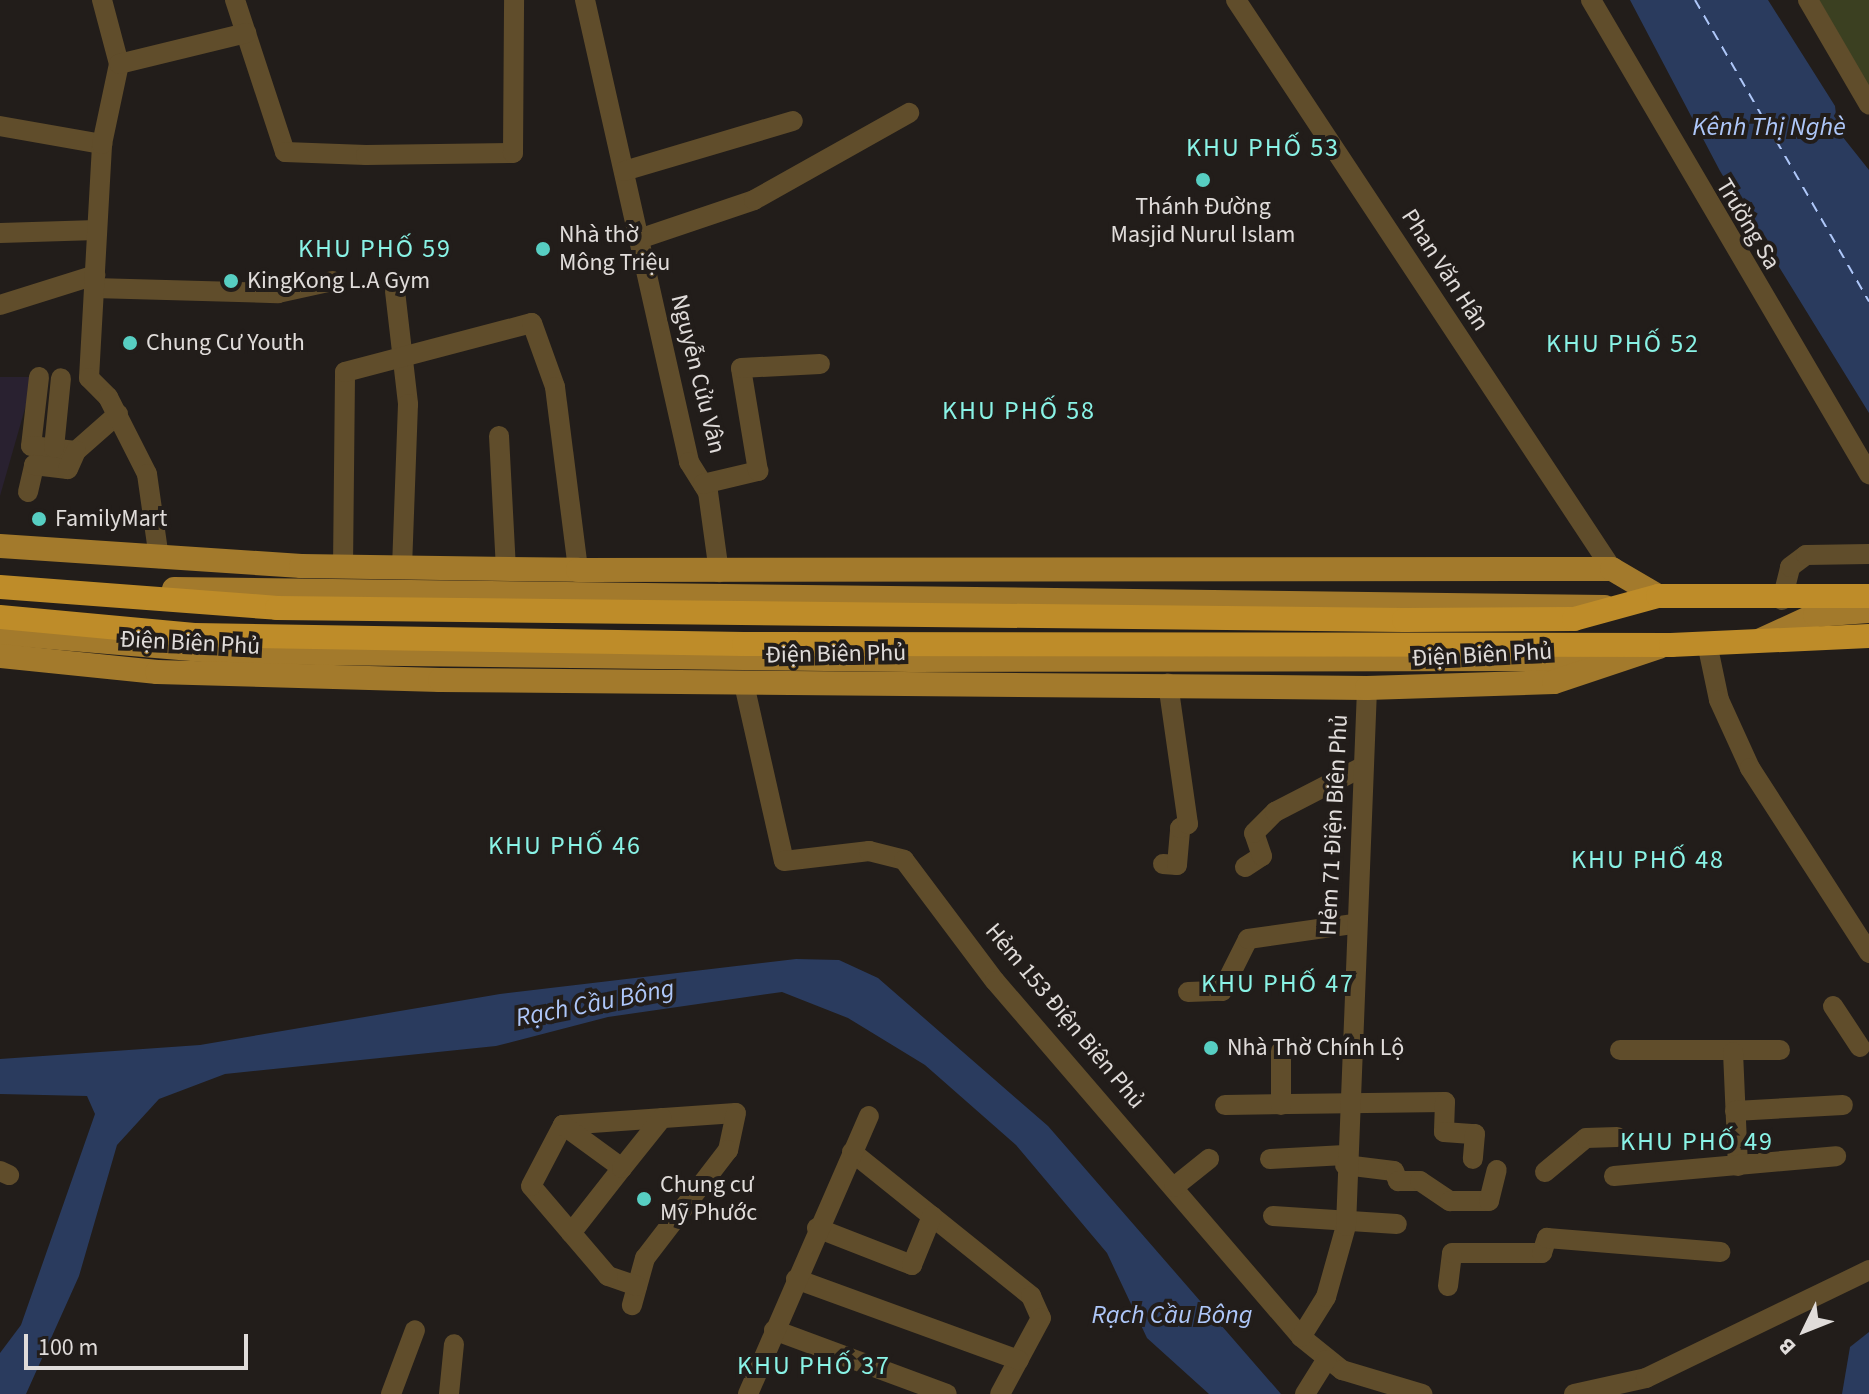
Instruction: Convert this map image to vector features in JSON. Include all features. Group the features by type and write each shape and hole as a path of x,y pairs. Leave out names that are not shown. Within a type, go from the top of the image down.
{"highway":[{"name":"Điện Biên Phủ","path":"0,587 277,608 719,593 1419,620 1574,619 1605,607 1658,596 1782,600 1869,596"},
{"path":"719,593 720,650"},
{"name":"Điện Biên Phủ","path":"0,617 194,635 720,650 1666,644 1869,636"}],"main road":[{"name":"Điện Biên Phủ","path":"0,546 343,567 578,570 719,593"},
{"name":"Điện Biên Phủ","path":"0,578 294,594 719,593 1612,569 1658,596"},
{"path":"1761,640 1815,615 1869,611"},
{"name":"Điện Biên Phủ","path":"0,633 224,652 720,650"},
{"name":"Điện Biên Phủ","path":"0,656 172,672 744,684 1168,683 1367,688 1554,682 1666,644"}],"street":[{"path":"102,0 119,64 102,144 89,378 118,414 147,474 159,558"},
{"path":"235,0 285,152 513,153 514,0"},
{"name":"Nguyễn Cửu Vân","path":"585,0 689,462 703,484 719,593"},
{"name":"Phan Văn Hân","path":"1236,0 1612,569"},
{"name":"Trường Sa","path":"1591,0 1869,472"},
{"path":"1808,0 1869,105"},
{"path":"119,64 246,33"},
{"path":"639,239 754,200 909,113"},
{"path":"624,171 793,121"},
{"path":"0,126 102,144"},
{"path":"0,233 97,230"},
{"path":"0,305 94,281 278,293 333,281"},
{"path":"395,291 408,404 402,568"},
{"path":"343,567 345,372 532,323 555,387 578,570"},
{"path":"703,484 758,471 741,368 820,364"},
{"path":"76,451 31,446 38,377 89,378"},
{"path":"54,448 61,378"},
{"path":"28,492 34,465 68,469 76,451 118,414"},
{"path":"499,436 506,569"},
{"path":"1782,600 1790,567 1806,555 1869,554"},
{"path":"1707,643 1719,700 1750,768 1869,953"},
{"path":"1163,864 1177,865 1180,828 1188,824 1168,683"},
{"name":"Hẻm 153 Điện Biên Phủ","path":"744,684 784,861 869,851 904,860 995,981 1301,1337 1326,1360"},
{"name":"Hẻm 71 Điện Biên Phủ","path":"1301,1337 1326,1297 1346,1219 1346,1106 1367,688"},
{"path":"1245,867 1262,856 1254,833 1275,812 1362,767"},
{"path":"1188,992 1222,991 1248,939 1354,924"},
{"path":"1833,1006 1860,1047"},
{"path":"1620,1050 1780,1050"},
{"path":"1281,1051 1281,1105"},
{"path":"1733,1052 1738,1166"},
{"path":"1225,1105 1346,1106 1445,1102 1444,1132 1475,1134 1473,1159"},
{"path":"1735,1111 1843,1105"},
{"path":"736,1113 728,1150 645,1258 634,1296 608,1276 531,1186 563,1125 736,1113"},
{"path":"748,1394 817,1228 869,1116"},
{"path":"571,1233 662,1118"},
{"path":"563,1125 622,1168"},
{"path":"1545,1172 1586,1138 1617,1137"},
{"path":"852,1152 1031,1296 1041,1318 1000,1394"},
{"path":"1614,1176 1836,1156"},
{"path":"1174,1187 1209,1159"},
{"path":"1270,1159 1345,1160 1394,1171 1398,1181 1420,1181 1450,1201 1489,1201 1497,1170"},
{"path":"817,1228 912,1265 932,1216"},
{"path":"1273,1216 1397,1224"},
{"path":"1448,1286 1452,1253 1542,1253 1547,1238 1720,1252"},
{"path":"1574,1394 1646,1378 1869,1270"},
{"path":"796,1279 1019,1360"},
{"path":"391,1394 415,1330"},
{"path":"774,1330 947,1394"},
{"path":"449,1394 454,1344"},
{"path":"1309,1388 1326,1360 1422,1394"}],"shaded area":[{"path":"0,377 34,377 0,496"}],"green space":[{"path":"1819,0 1869,0 1869,87"}],"water":[{"name":"Kênh Thị Nghè","path":"1630,0 1768,0 1835,106 1838,131 1869,170 1869,413 1720,171"},
{"name":"Rạch Cầu Bông","path":"796,959 839,960 878,978 1048,1126 1281,1394 1209,1394 1147,1338 1107,1253 1016,1145 925,1065 848,1018 782,992 608,1017 496,1046 225,1074 159,1099 117,1145 79,1276 26,1394 0,1394 0,1353 21,1325 95,1114 87,1096 0,1094 0,1059 200,1045 500,994"},
{"path":"1869,1332 1869,1394 1842,1394 1850,1347"}],"ferry route":[{"path":"1695,0 1869,301"}],"place":[{"name":"Thánh Đường Masjid Nurul Islam","path":"1203,180"},
{"name":"Nhà thờ Mông Triệu","path":"543,249"},
{"name":"KingKong L.A Gym","path":"231,281"},
{"name":"Chung Cư Youth","path":"130,343"},
{"name":"FamilyMart","path":"39,519"},
{"name":"Nhà Thờ Chính Lộ","path":"1211,1048"},
{"name":"Chung cư Mỹ Phước","path":"644,1199"}],"district":[{"name":"KHU PHỐ 53","path":"1263,148"},
{"name":"KHU PHỐ 59","path":"375,249"},
{"name":"KHU PHỐ 52","path":"1623,344"},
{"name":"KHU PHỐ 58","path":"1019,411"},
{"name":"KHU PHỐ 46","path":"565,846"},
{"name":"KHU PHỐ 48","path":"1648,860"},
{"name":"KHU PHỐ 47","path":"1278,984"},
{"name":"KHU PHỐ 49","path":"1697,1142"},
{"name":"KHU PHỐ 37","path":"814,1366"}]}
